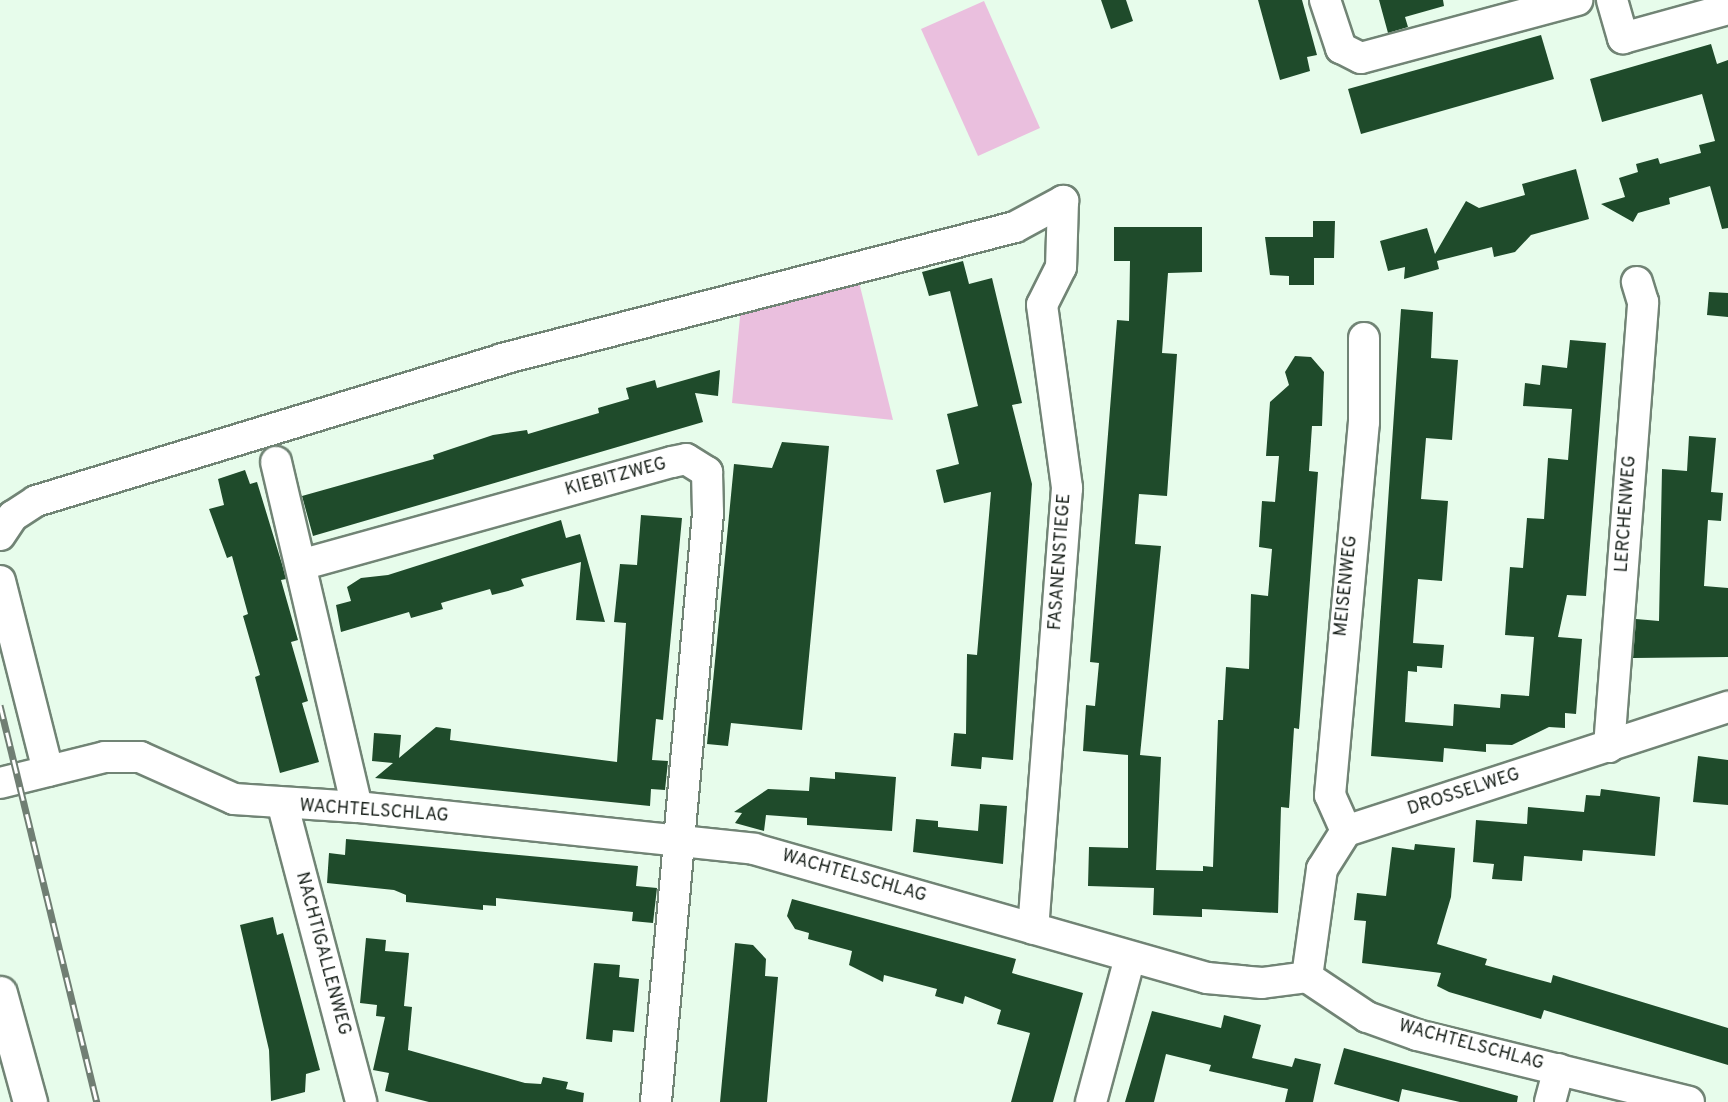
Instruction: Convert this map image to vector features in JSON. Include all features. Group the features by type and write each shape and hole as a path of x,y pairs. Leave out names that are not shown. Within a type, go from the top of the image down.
{"street":[{"path":"1325,0 1341,48 1361,58 1578,0"},
{"path":"1612,0 1623,38 1728,9"},
{"name":"FASANENSTIEGE","path":"0,535 13,516 36,501 502,358 1015,227 1063,201 1060,267 1042,305 1067,489 1033,928"},
{"name":"LERCHENWEG","path":"1609,747 1643,302 1637,282"},
{"name":"MEISENWEG","path":"1346,831 1330,795 1364,422 1364,338"},
{"path":"276,462 304,564 357,807"},
{"name":"KIEBITZWEG","path":"304,564 672,462 698,463 710,488 679,840"},
{"path":"0,581 48,771"},
{"name":"DROSSELWEG","path":"1346,831 1728,707"},
{"name":"WACHTELSCHLAG","path":"0,783 105,758 140,757 234,799 284,806 357,807 754,849 1207,978 1262,983 1307,977 1367,1017 1417,1035 1689,1102"},
{"name":"NACHTIGALLENWEG","path":"284,806 361,1102"},
{"path":"1307,977 1322,869 1346,831"},
{"path":"656,1102 679,840"},
{"path":"1091,1102 1130,957"},
{"path":"0,993 30,1102"},
{"path":"1550,1102 1558,1069"}],"shaded area":[{"path":"984,1 1040,128 978,156 921,29"},
{"path":"858,278 893,420 732,403 741,306"}],"building":[{"path":"1101,0 1126,0 1133,21 1111,29"},
{"path":"1258,0 1302,0 1317,55 1307,57 1310,71 1280,80"},
{"path":"1379,0 1443,0 1444,6 1405,17 1408,27 1388,33"},
{"path":"1541,35 1554,79 1361,134 1348,89"},
{"path":"1711,44 1717,64 1728,60 1728,228 1722,229 1710,186 1669,198 1670,204 1638,213 1633,222 1601,204 1625,197 1619,178 1638,172 1636,164 1658,158 1660,164 1701,153 1699,145 1715,141 1702,94 1602,122 1590,79"},
{"path":"1576,169 1589,219 1531,235 1515,252 1494,257 1492,247 1437,261 1439,269 1404,279 1405,267 1388,271 1380,241 1427,228 1435,254 1466,201 1479,208 1525,195 1522,184"},
{"path":"1313,221 1335,221 1334,258 1314,258 1314,285 1289,285 1289,276 1270,275 1265,237 1313,237"},
{"path":"1114,227 1202,227 1202,272 1168,273 1162,353 1177,354 1167,496 1139,494 1135,544 1161,546 1140,755 1161,757 1156,870 1203,871 1203,866 1213,867 1218,720 1223,720 1226,667 1249,669 1251,594 1268,596 1272,549 1259,547 1262,501 1275,502 1279,456 1266,456 1270,402 1289,385 1285,372 1295,356 1311,357 1324,372 1322,426 1312,426 1309,471 1318,472 1299,729 1294,728 1289,808 1281,807 1278,913 1202,909 1202,917 1153,915 1154,888 1088,886 1089,847 1128,848 1128,755 1083,751 1086,705 1095,706 1099,663 1090,662 1117,320 1129,321 1130,261 1114,261"},
{"path":"963,261 969,284 992,278 1022,403 1012,405 1032,484 1013,760 982,757 981,769 951,766 954,733 966,734 967,654 977,655 991,492 944,503 936,470 959,464 947,414 978,406 950,291 929,296 922,272"},
{"path":"1709,292 1728,293 1728,317 1707,315"},
{"path":"1401,309 1433,312 1431,358 1458,360 1452,440 1426,438 1421,499 1448,501 1442,581 1418,579 1413,643 1444,645 1442,668 1417,666 1417,672 1408,671 1405,722 1453,726 1454,704 1500,708 1501,694 1529,696 1534,637 1505,635 1510,567 1523,568 1527,518 1544,519 1548,458 1568,460 1572,409 1523,406 1525,383 1540,385 1542,365 1567,368 1570,340 1606,343 1586,596 1567,595 1558,637 1582,639 1576,714 1565,713 1565,728 1549,727 1512,745 1486,744 1486,752 1444,748 1443,762 1371,756"},
{"path":"720,370 718,396 695,393 703,422 313,536 302,496 434,459 433,455 493,435 527,430 528,434 599,413 598,408 629,399 626,388 655,380 657,388"},
{"path":"1689,436 1716,438 1711,492 1723,493 1721,521 1708,520 1704,586 1728,588 1728,657 1633,658 1636,619 1659,621 1662,469 1687,471"},
{"path":"782,442 829,446 802,730 731,723 728,746 707,744 734,464 772,468"},
{"path":"245,470 250,484 257,482 286,579 281,580 298,640 291,642 308,701 302,703 319,762 280,773 255,677 260,675 243,616 248,614 232,556 227,558 209,509 224,505 218,479"},
{"path":"641,515 682,518 663,720 656,719 652,760 668,761 665,790 651,789 650,806 375,778 393,763 372,761 374,733 401,735 399,758 436,727 451,729 450,740 617,762 626,623 614,622 620,564 637,565"},
{"path":"561,520 566,538 580,534 605,622 576,620 581,562 521,579 524,586 508,591 492,595 490,589 441,603 443,609 411,618 409,612 341,632 336,605 351,601 347,587 361,578 388,575"},
{"path":"1698,756 1728,760 1728,805 1693,802"},
{"path":"835,772 896,777 892,831 807,825 807,818 766,815 764,831 735,823 742,813 734,812 768,789 809,791 810,777 835,779"},
{"path":"1601,789 1660,797 1655,856 1583,850 1582,861 1524,856 1522,881 1492,879 1494,864 1473,862 1476,820 1527,824 1528,807 1584,812 1586,795 1600,796"},
{"path":"980,804 1007,806 1003,864 913,852 916,819 938,821 938,827 978,831"},
{"path":"346,839 638,866 636,886 657,888 653,923 632,921 633,912 496,898 496,906 483,905 483,910 406,902 406,895 394,890 327,883 329,853 345,855"},
{"path":"1415,844 1455,848 1451,897 1437,944 1487,959 1485,965 1551,983 1553,975 1728,1028 1728,1065 1544,1010 1541,1019 1449,992 1437,986 1441,973 1362,963 1366,921 1354,920 1357,893 1386,896 1392,847 1414,850"},
{"path":"792,899 1016,959 1012,973 1083,993 1053,1102 1011,1102 1030,1033 997,1024 1001,1010 965,996 963,1004 935,996 937,989 884,975 883,982 849,965 852,951 808,939 809,933 795,929 787,916"},
{"path":"273,917 277,935 283,933 320,1070 306,1074 305,1092 271,1101 269,1050 240,925"},
{"path":"366,938 386,940 385,951 409,953 404,1006 412,1007 408,1050 525,1083 541,1084 543,1077 568,1082 566,1089 584,1093 583,1102 429,1102 385,1091 389,1073 373,1070 385,1017 376,1016 377,1005 360,1003"},
{"path":"735,943 753,945 766,959 765,976 778,977 767,1102 720,1102"},
{"path":"594,963 620,965 619,977 639,979 634,1032 613,1030 612,1042 586,1039"},
{"path":"1152,1011 1221,1028 1224,1015 1261,1025 1252,1058 1292,1067 1295,1058 1321,1064 1313,1102 1285,1102 1288,1089 1209,1071 1211,1065 1166,1054 1154,1102 1125,1102"},
{"path":"1344,1048 1518,1096 1517,1102 1460,1102 1402,1089 1399,1102 1334,1084"}],"railway":[{"path":"0,705 97,1102"}]}
